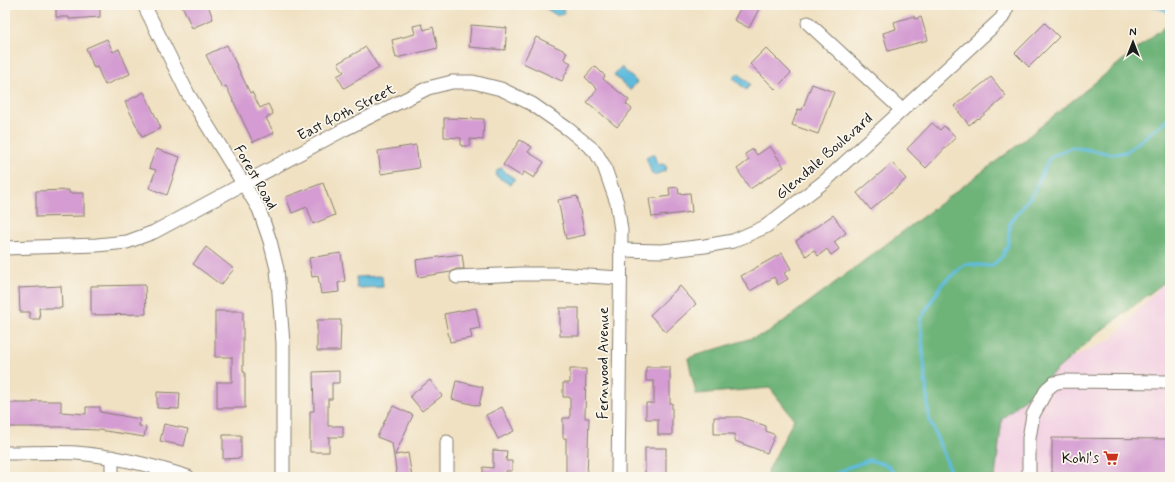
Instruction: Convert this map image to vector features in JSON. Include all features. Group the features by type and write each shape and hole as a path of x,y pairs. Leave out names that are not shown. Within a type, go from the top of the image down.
{"street":[{"name":"Forest Road","path":"144,5 188,94 259,210 270,241 278,269 283,343 283,477"},
{"name":"Glendale Boulevard","path":"620,250 662,251 705,246 733,241 765,227 825,181 1002,18 1008,5"},
{"path":"808,23 902,110"},
{"name":"East 40th Street","path":"5,248 97,245 127,242 154,232 343,130 428,88 452,82 473,82 501,89 532,104 568,129 595,151 604,166 618,204 620,250"},
{"name":"Fernwood Avenue","path":"618,477 620,250"},
{"path":"457,277 556,274 620,278"},
{"path":"1029,477 1029,438 1033,415 1047,389 1054,383 1064,381 1170,382"},
{"path":"447,442 447,477"},
{"path":"5,453 76,454 112,457 155,466 188,477"},
{"path":"112,457 112,477"}],"shaded area":[{"path":"1170,276 1170,477 947,477 1034,376 1112,339"}],"green space":[{"path":"1170,22 1170,278 1098,333 1002,419 995,477 765,477 794,419 770,388 696,394 688,358 768,333 1014,148"}],"water":[{"path":"544,5 559,5 563,7 563,11 565,12 563,15 561,14 558,16 545,8"},
{"path":"621,67 637,82 630,90 614,75"},
{"path":"738,73 750,84 746,90 733,78"},
{"path":"652,154 654,155 658,165 665,165 667,168 665,171 654,175 652,174 646,157"},
{"path":"501,168 514,178 511,185 496,176 497,170"},
{"path":"382,276 383,287 357,288 356,277"}],"building":[{"path":"56,5 100,5 100,17 69,19 69,17 56,17"},
{"path":"182,5 208,5 213,19 192,28"},
{"path":"742,5 761,5 749,28 734,20"},
{"path":"914,16 915,19 921,17 928,40 888,51 883,33 896,29 894,22"},
{"path":"1045,23 1059,37 1029,67 1015,53"},
{"path":"422,24 424,30 433,27 438,48 396,58 392,40 415,34 413,26"},
{"path":"471,25 507,28 505,50 469,47"},
{"path":"536,37 567,52 564,59 571,63 562,81 523,63"},
{"path":"107,39 113,52 119,49 130,74 105,85 97,67 94,68 86,48"},
{"path":"227,45 250,93 252,92 260,108 268,104 273,114 266,118 274,133 253,142 226,86 222,88 206,55"},
{"path":"366,47 379,68 344,88 337,76 344,72 338,63"},
{"path":"766,48 791,73 775,89 750,64"},
{"path":"595,66 605,76 603,79 629,100 626,104 632,109 617,127 587,102 597,89 585,77"},
{"path":"991,77 1006,96 979,119 978,118 969,125 954,106"},
{"path":"812,84 834,92 818,134 792,125 798,109 802,110"},
{"path":"144,92 161,128 142,137 125,102"},
{"path":"444,118 484,119 483,140 470,139 470,146 461,146 461,138 444,137"},
{"path":"932,123 940,130 944,126 956,137 926,168 907,149"},
{"path":"520,140 532,147 528,152 544,162 534,178 524,172 521,176 503,165"},
{"path":"416,145 419,168 381,174 378,151"},
{"path":"770,146 784,167 750,189 737,169 749,160 745,154 753,149 757,155"},
{"path":"156,149 180,157 167,195 149,188 156,170 149,168"},
{"path":"892,163 906,179 871,210 857,193"},
{"path":"323,183 335,215 313,224 307,207 292,213 286,197"},
{"path":"678,187 679,194 690,193 692,212 652,217 649,199 670,196 669,188"},
{"path":"69,190 69,193 84,193 84,216 36,217 36,191"},
{"path":"577,196 585,235 566,239 558,200"},
{"path":"833,215 846,233 834,242 839,249 831,255 827,249 818,256 814,250 806,256 796,241"},
{"path":"206,247 234,269 221,285 193,264"},
{"path":"341,253 345,281 338,283 339,292 321,294 318,276 312,277 309,258"},
{"path":"782,253 791,269 784,273 788,279 778,285 774,277 750,291 741,276"},
{"path":"462,254 464,269 456,269 451,272 418,277 416,260"},
{"path":"145,285 146,314 91,315 91,286"},
{"path":"61,286 62,308 39,308 40,319 30,319 30,312 20,312 19,288"},
{"path":"680,286 696,304 666,332 650,315"},
{"path":"476,308 480,328 470,330 472,338 450,342 444,314"},
{"path":"560,308 579,308 579,336 560,336"},
{"path":"215,311 243,311 243,372 245,372 245,408 217,408 217,382 232,382 232,357 215,357"},
{"path":"317,320 341,320 340,351 317,351"},
{"path":"646,367 670,367 672,435 658,435 658,419 646,419 646,403 654,403 654,381 646,381"},
{"path":"570,369 586,369 585,418 589,418 587,477 566,477 566,438 563,438 563,418 570,418 570,397 563,397 563,383 570,383"},
{"path":"339,371 339,383 332,383 332,399 328,399 328,426 343,426 343,437 329,437 329,452 310,452 310,411 314,411 313,372"},
{"path":"430,380 442,396 422,411 410,396"},
{"path":"456,381 483,387 479,406 452,399"},
{"path":"157,392 180,393 179,409 157,408"},
{"path":"33,401 61,401 61,412 86,414 86,407 100,407 100,412 140,419 139,426 146,427 144,437 99,430 70,429 70,427 5,427 5,403 33,403"},
{"path":"393,406 413,415 395,455 408,453 412,477 397,477 392,443 377,437"},
{"path":"502,407 514,431 498,439 486,415"},
{"path":"714,417 740,417 766,426 766,431 775,435 767,453 735,441 735,434 714,434"},
{"path":"164,424 188,429 184,446 160,441"},
{"path":"223,435 241,435 241,458 223,459"},
{"name":"Kohl's","path":"1052,438 1170,439 1170,477 1052,477"},
{"path":"645,448 666,448 666,475 645,475"},
{"path":"493,450 507,451 506,461 512,461 512,471 506,471 506,477 483,477 483,467 493,468"}],"waterway":[{"path":"1153,5 1166,10 1170,14"},
{"path":"951,477 949,467 929,419 920,320 942,284 965,264 991,266 1002,257 1008,245 1010,223 1034,192 1049,158 1072,147 1113,154 1126,152 1170,117"},
{"path":"830,477 847,468 870,460 889,466 895,477"}],"place":[{"name":"Kohl's","path":"1111,458"}]}
